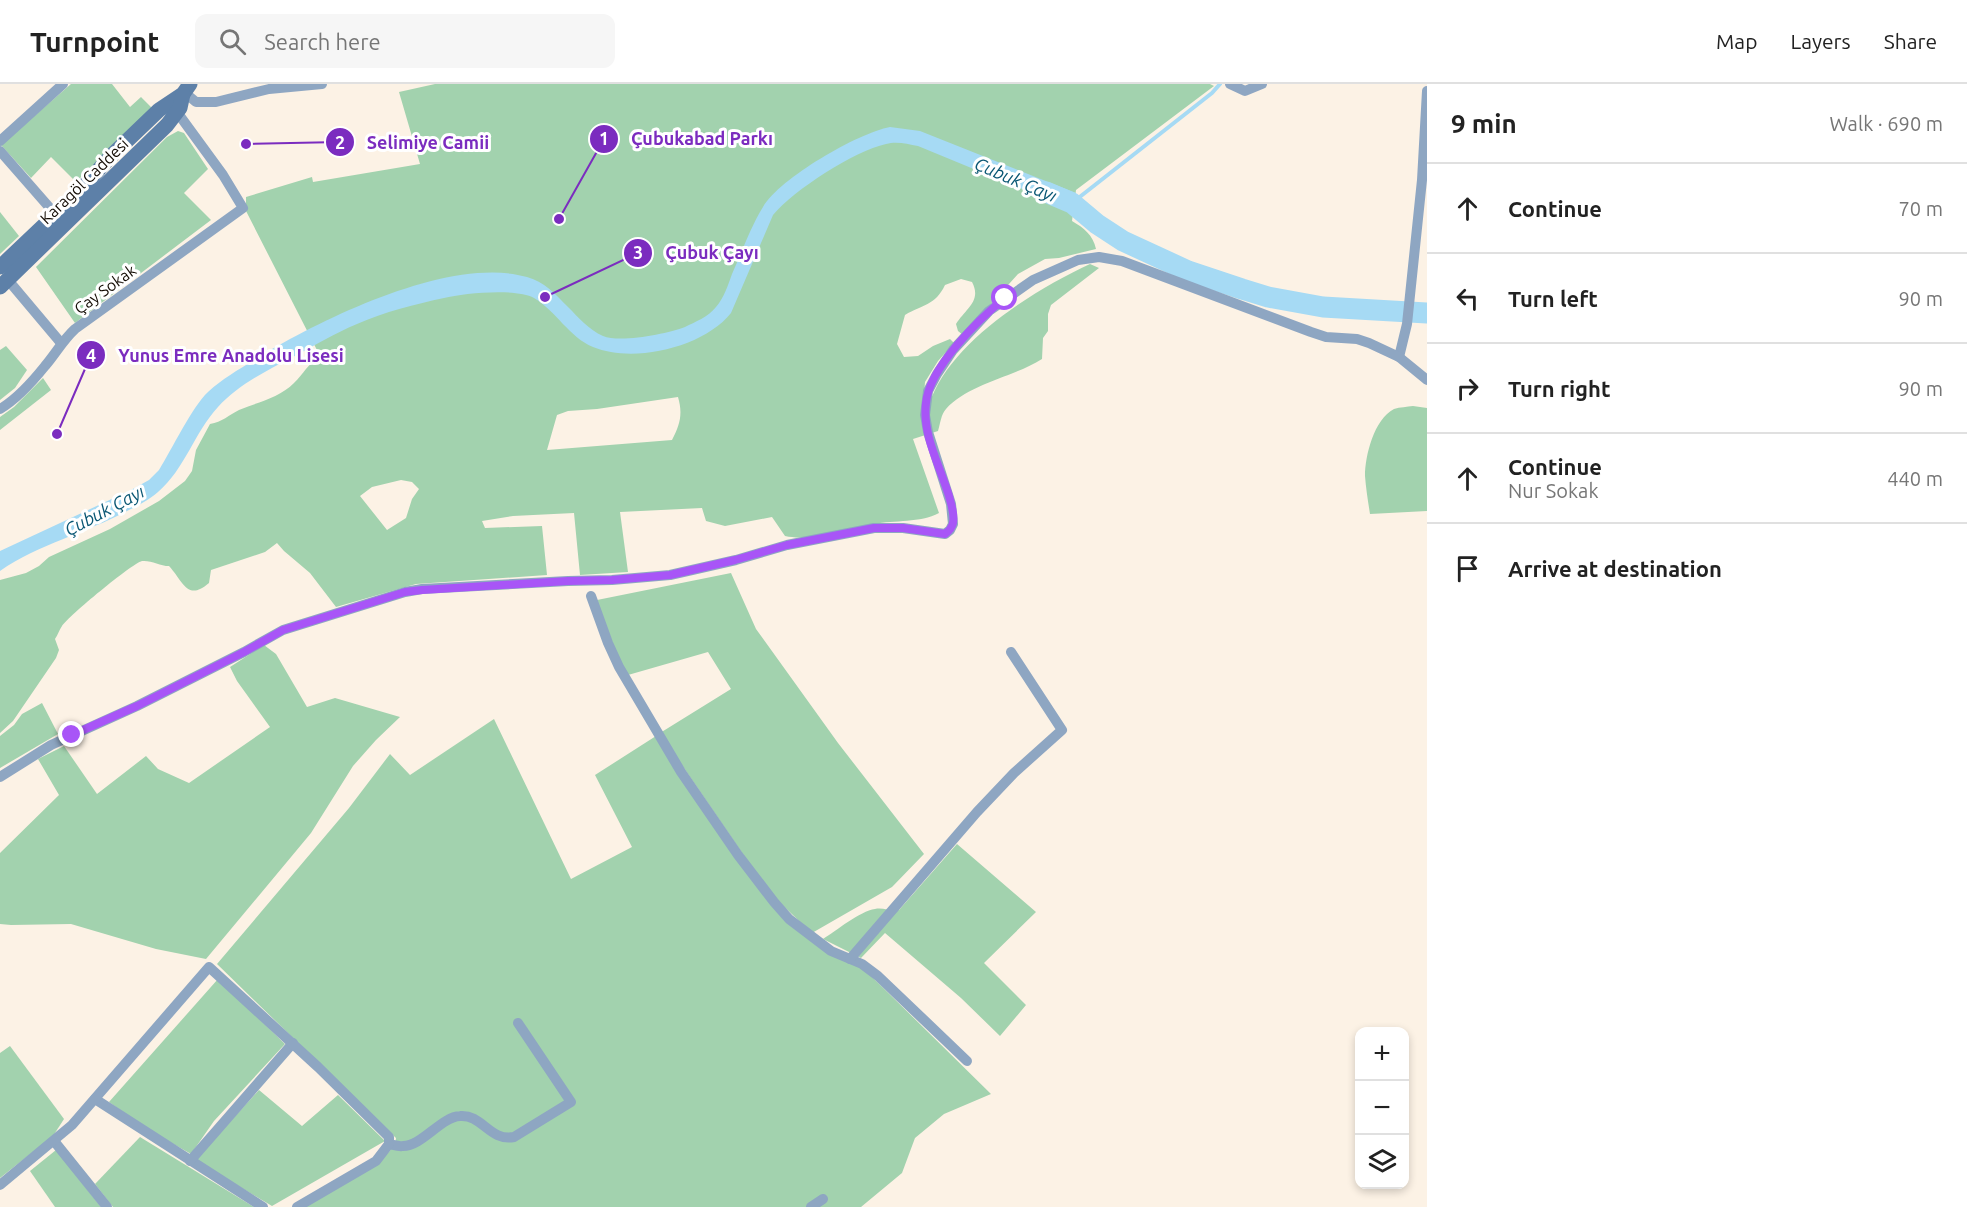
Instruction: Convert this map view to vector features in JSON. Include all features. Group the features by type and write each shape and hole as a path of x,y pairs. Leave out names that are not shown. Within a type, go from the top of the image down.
{"main road":[{"name":"Karagöl Caddesi","path":"3,278 107,185 177,112 186,90"},
{"path":"3,278 56,215 111,156 159,110 186,90"}],"street":[{"path":"0,141 63,84"},
{"path":"186,90 196,102 216,102 269,89 322,84"},
{"path":"1230,84 1243,90 1262,84"},
{"path":"1399,357 1407,324 1410,297 1422,180 1427,91"},
{"name":"Çay Sokak","path":"0,409 10,402 44,367 61,343 75,329 243,208 223,175 177,112"},
{"path":"0,151 56,215"},
{"path":"0,777 51,745 137,706 271,636 346,609 405,592 670,575 787,545 874,528 903,528 945,534 953,524 951,504 928,432 926,402 928,391 953,350 989,311 1033,280 1078,260 1099,257 1122,261 1326,337 1357,339 1399,357 1427,380"},
{"path":"3,278 61,343"},
{"path":"591,596 619,667 681,772 721,833 774,902 789,919 831,951 862,964 878,976 968,1061"},
{"path":"850,959 977,812 1014,773 1062,730 1011,652"},
{"path":"0,1185 54,1141 95,1100 209,967 293,1043 389,1137 389,1144 376,1161 297,1207"},
{"path":"389,1144 408,1146 450,1119 459,1116 469,1117 495,1135 514,1137 571,1102 518,1023"},
{"path":"190,1161 293,1043"},
{"path":"95,1100 263,1207"},
{"path":"54,1141 107,1207"},
{"path":"811,1207 823,1199"}],"green space":[{"path":"71,84 112,84 130,107 141,97 152,108 76,182 51,157 31,178 1,145"},
{"path":"435,84 1210,84 1214,86 1076,190 1072,221 1087,232 1096,249 1045,259 1018,274 963,335 958,331 956,324 974,299 975,289 972,282 961,279 945,285 933,301 905,315 897,344 904,357 918,356 950,339 954,343 938,361 925,382 923,408 929,405 939,382 954,360 996,321 1044,288 1068,275 1090,264 1099,268 1051,305 1048,314 1048,331 1043,338 1042,359 966,393 944,411 938,431 913,439 939,513 916,520 882,523 818,536 796,537 785,536 772,517 725,526 706,521 702,508 620,512 628,572 580,575 574,513 513,516 482,521 485,528 542,526 547,575 416,584 336,607 310,573 277,543 265,552 211,570 209,583 195,590 186,587 169,566 142,561 100,591 62,626 55,639 59,650 56,658 13,721 0,733 0,580 26,573 49,557 110,529 159,501 185,481 192,471 196,450 210,424 282,392 294,383 313,362 321,358 246,211 246,197 312,177 313,182 420,164 399,92","holes":["678,397 680,419 672,440 547,450 557,415 568,411","401,480 412,482 419,489 412,499 406,518 387,530 360,496 372,487"]},
{"path":"178,131 184,133 208,169 184,193 211,220 75,323 36,267 167,137"},
{"path":"0,212 19,236 0,254"},
{"path":"6,346 27,370 15,388 0,400 0,350"},
{"path":"43,378 51,390 0,430 0,417 14,407"},
{"path":"1413,406 1427,408 1427,511 1370,514 1365,476 1372,439 1387,414 1394,409"},
{"path":"731,573 756,629 838,743 924,854 892,887 812,933 778,901 751,866 660,733 731,689 708,652 628,675 611,646 597,600"},
{"path":"264,645 276,654 307,707 335,698 400,717 353,766 311,833 206,959 156,949 71,924 0,924 0,853 59,795 38,759 64,746 97,794 146,756 158,769 189,783 270,727 237,681 230,667"},
{"path":"42,703 58,734 0,768 0,736 14,725 22,714"},
{"path":"494,719 571,879 632,847 595,775 656,736 790,925 865,970 991,1094 944,1114 915,1138 902,1173 861,1207 303,1207 372,1167 393,1147 396,1138 217,964 349,808 390,754 410,775"},
{"path":"957,844 1036,912 984,963 1026,1005 1000,1036 961,998 885,933 861,958 823,939 855,917 869,911 899,910"},
{"path":"218,979 285,1044 214,1121 191,1154 147,1129 109,1102"},
{"path":"10,1046 64,1119 53,1136 0,1178 0,1053"},
{"path":"259,1090 302,1126 338,1095 385,1141 272,1206 195,1160"},
{"path":"140,1137 254,1207 113,1207 95,1184"},
{"path":"56,1150 101,1207 55,1207 30,1171"}],"water":[{"path":"890,127 920,131 1076,193 1071,209 918,146 894,143 873,148 842,163 810,183 773,215 731,313 704,335 686,343 648,353 610,352 584,343 534,298 503,292 453,296 378,316 333,335 263,373 234,392 210,417 175,473 151,498 111,519 31,553 0,571 0,551 149,480 159,470 202,399 224,379 313,327 386,295 424,283 461,275 496,273 527,277 539,282 554,293 588,327 603,336 620,339 632,338 656,335 685,327 713,311 721,300 754,223 772,195 802,171 840,147"}],"waterway":[{"path":"1072,203 1212,93 1220,84"},
{"name":"Çubuk Çayı","path":"1046,192 1072,203 1097,224 1123,241 1188,271 1242,289 1268,297 1323,307 1427,313"}],"place":[{"name":"Selimiye Camii","path":"246,144"},
{"name":"Çubukabad Parkı","path":"559,219"},
{"name":"Çubuk Çayı","path":"545,297"},
{"name":"Yunus Emre Anadolu Lisesi","path":"57,434"}],"route":[{"path":"72,735 137,706 283,630 405,592 670,575 787,545 874,528 903,528 945,534 953,524 953,516 928,432 926,402 928,391 953,350 989,311 1005,298"}]}
